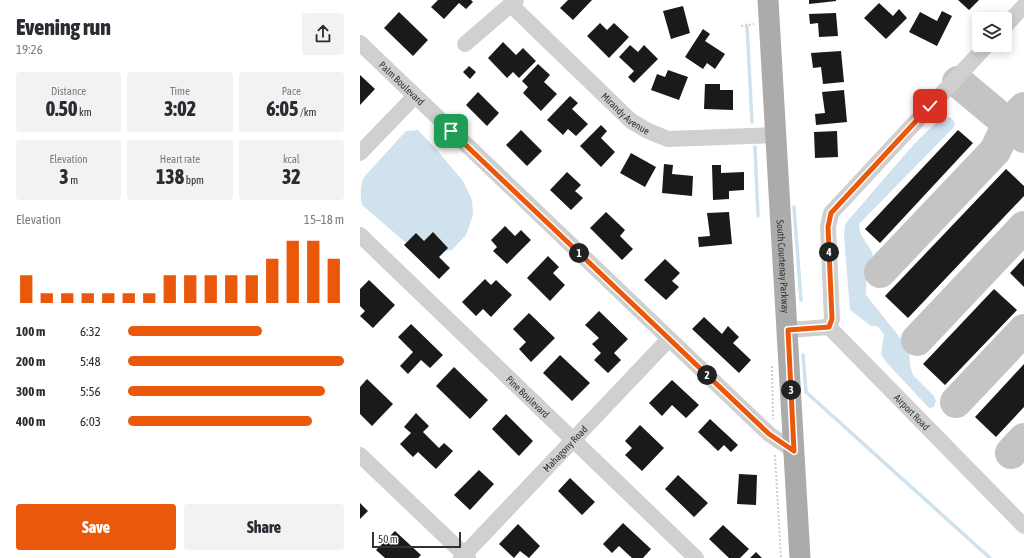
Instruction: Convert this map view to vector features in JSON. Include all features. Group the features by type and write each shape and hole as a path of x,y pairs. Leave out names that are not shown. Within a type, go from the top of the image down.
{"main road":[{"name":"South Courtenay Parkway","path":"768,0 800,558"}],"street":[{"name":"Mirandy Avenue","path":"514,3 631,121 648,131 668,139 776,135"},
{"path":"465,44 514,3"},
{"path":"1012,19 1024,6"},
{"name":"Palm Boulevard","path":"360,43 774,439 794,451"},
{"path":"788,330 829,327 832,319 828,227 831,213 980,52"},
{"path":"360,153 414,96"},
{"name":"Pine Boulevard","path":"360,235 696,558"},
{"name":"Airport Road","path":"829,327 1024,526"},
{"name":"Mahagony Road","path":"465,557 669,339"},
{"path":"360,455 465,557"}],"path":[{"path":"741,26 759,23"}],"water":[{"path":"950,117 955,123 954,127 859,224 862,237 873,255 867,265 866,295 909,349 910,365 913,375 934,396 936,401 934,407 929,408 887,363 881,354 884,334 877,326 871,326 850,310 844,236 845,224 914,144 941,118"},
{"path":"418,130 463,181 472,200 473,215 466,235 452,250 425,254 404,241 362,205 361,191 364,177 406,131"}],"building":[{"path":"438,0 471,0 473,2 466,9 459,3 444,19 431,7"},
{"path":"568,0 592,0 573,20 560,8"},
{"path":"809,0 836,0 836,1 809,4"},
{"path":"958,0 979,0 969,10"},
{"path":"879,3 893,16 899,9 907,18 886,39 864,18"},
{"path":"683,6 690,33 671,39 663,11"},
{"path":"942,11 952,16 937,46 909,32 920,12 937,21"},
{"path":"399,12 428,40 413,56 384,28"},
{"path":"836,13 838,36 819,37 818,23 810,24 809,14"},
{"path":"600,23 607,30 614,23 629,37 609,58 587,36"},
{"path":"703,29 710,34 705,41 725,54 715,69 707,63 703,69 685,57"},
{"path":"503,42 516,55 523,48 536,61 519,78 513,72 507,78 488,58"},
{"path":"630,45 638,52 644,45 658,59 634,83 628,77 634,71 619,57"},
{"path":"841,51 844,82 823,84 821,67 813,68 811,53"},
{"path":"538,64 550,75 544,82 557,94 541,111 523,93 528,87 522,81"},
{"path":"469,66 476,72 470,79 463,72"},
{"path":"668,70 688,77 679,100 651,90 657,74 665,77"},
{"path":"360,75 375,89 360,105"},
{"path":"705,84 720,84 720,90 733,90 733,110 704,109"},
{"path":"844,90 847,122 816,125 815,114 825,113 822,92"},
{"path":"478,92 499,113 487,126 466,105"},
{"path":"570,96 578,103 572,109 588,124 576,136 568,129 563,135 547,120"},
{"path":"601,125 607,131 601,138 615,152 601,167 580,146"},
{"path":"521,130 542,151 527,166 506,145"},
{"path":"958,130 973,143 880,243 865,229"},
{"path":"837,131 838,157 815,158 814,132"},
{"path":"631,153 656,167 645,187 620,173"},
{"path":"664,164 673,165 672,174 693,176 692,196 662,193"},
{"path":"712,165 721,165 721,173 744,172 744,190 729,191 729,199 713,200"},
{"path":"1006,169 1024,186 1024,196 908,318 885,296"},
{"path":"567,172 581,185 575,191 583,198 571,210 550,190"},
{"path":"606,212 625,230 620,236 633,249 622,260 590,228"},
{"path":"729,212 732,244 699,247 698,237 710,236 707,213"},
{"path":"505,226 515,236 521,230 531,240 507,264 493,251 497,247 491,240"},
{"path":"433,232 448,248 439,257 450,268 439,279 404,245 416,233 424,241"},
{"path":"548,256 559,267 553,273 565,285 550,301 527,278"},
{"path":"1024,258 1024,287 1010,273"},
{"path":"665,259 680,273 672,281 679,287 666,300 644,280"},
{"path":"485,279 491,285 496,280 512,295 491,317 483,309 476,316 462,302"},
{"path":"369,280 395,305 373,328 360,316 365,311 360,306 360,289"},
{"path":"994,289 1017,310 945,385 923,364"},
{"path":"599,311 628,339 614,353 621,360 608,373 594,360 601,353 592,344 599,338 585,325"},
{"path":"529,313 555,338 531,362 519,349 526,342 513,329"},
{"path":"704,317 722,334 728,326 739,337 733,343 751,360 739,373 692,329"},
{"path":"411,324 443,355 430,368 421,360 408,374 400,366 413,352 398,337"},
{"path":"560,355 590,383 572,401 543,373"},
{"path":"1024,364 1024,407 996,437 975,417"},
{"path":"454,367 488,400 470,419 436,386"},
{"path":"367,379 393,404 372,426 360,414 360,387"},
{"path":"672,380 699,405 686,418 672,405 662,416 649,403"},
{"path":"416,413 429,426 423,432 439,448 444,443 453,451 436,469 418,452 413,457 400,444 411,433 404,427"},
{"path":"506,414 533,441 519,456 492,429"},
{"path":"710,419 738,445 731,452 724,445 718,451 698,432"},
{"path":"640,425 664,448 642,471 625,455 632,448 625,441"},
{"path":"479,470 494,484 470,510 454,495"},
{"path":"739,474 757,475 756,505 737,504"},
{"path":"678,475 708,503 694,517 665,489"},
{"path":"570,478 595,502 582,515 558,491"},
{"path":"360,503 368,511 360,519"},
{"path":"623,523 651,549 643,558 632,558 619,546 612,553 603,544"},
{"path":"518,524 540,546 529,558 520,551 514,558 499,544"},
{"path":"723,525 749,549 740,558 729,558 709,539"},
{"path":"395,531 421,555 418,558 385,558 376,550"},
{"path":"756,552 762,558 750,558"}],"waterway":[{"path":"747,26 752,122"},
{"path":"755,147 758,216"},
{"path":"794,207 801,300"},
{"path":"803,355 806,392 990,558"}],"taxiway":[{"path":"958,82 1024,137"},
{"path":"880,272 995,151 1008,124 1024,108"},
{"path":"917,340 1024,227"},
{"path":"956,402 1024,330"},
{"path":"1011,453 1024,439"}],"route":[{"path":"451,131 774,439 794,451 788,330 829,327 832,319 828,227 831,213 852,188 930,106"}]}
